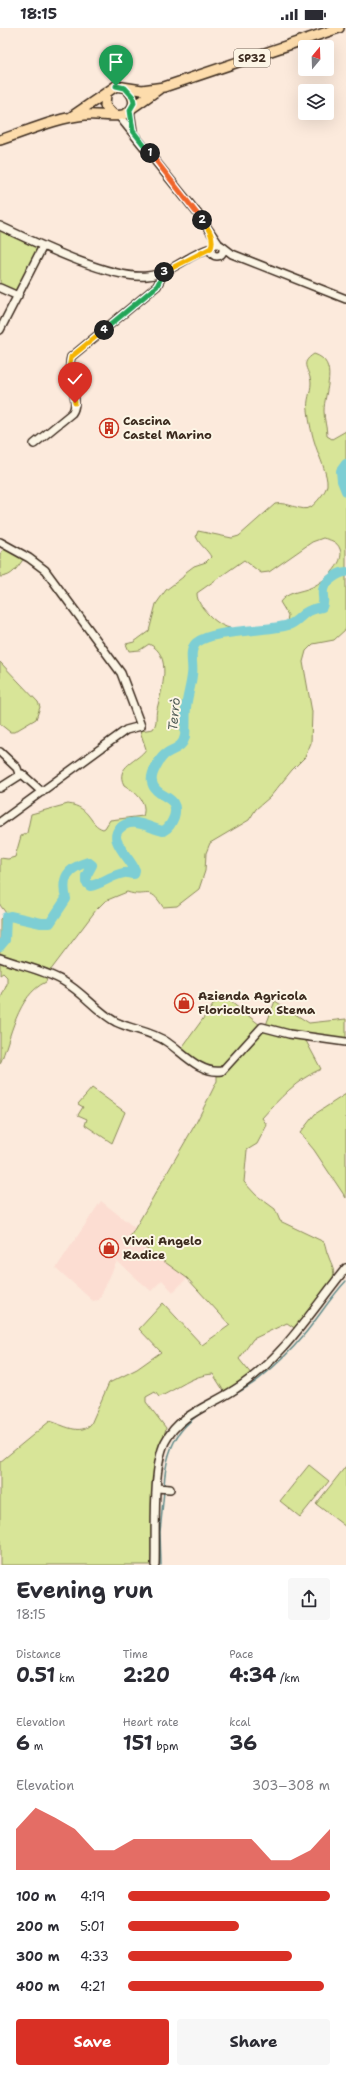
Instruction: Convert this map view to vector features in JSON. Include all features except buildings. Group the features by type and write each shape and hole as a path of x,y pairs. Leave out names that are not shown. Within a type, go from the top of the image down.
{"main road":[{"name":"SP32","path":"125,88 142,90 164,87 339,28"},
{"path":"0,140 71,117 92,114 117,115 131,109 133,97 125,88 116,86 71,117"},
{"name":"SP32","path":"131,109 164,87"},
{"path":"106,94 105,106 117,115"}],"street":[{"path":"131,109 133,131"},
{"path":"117,115 133,131 211,233 216,248"},
{"path":"0,226 43,246 118,272 147,276 164,272 198,254 216,248 346,299"},
{"path":"0,330 43,246"},
{"path":"34,444 72,413 75,407 69,369 71,357 157,286 164,272"},
{"path":"0,288 18,296"},
{"path":"0,542 30,558 45,570 121,673 141,726 126,730 0,822"},
{"path":"0,752 17,768 19,774"},
{"path":"19,774 24,775 42,792"},
{"path":"0,788 19,774"},
{"path":"1,959 64,981 87,997 115,1022 153,1034 166,1041 203,1069 215,1072 222,1071 262,1027 289,1034 346,1042"},
{"path":"155,1565 157,1488 160,1453 174,1428 193,1412 242,1385 272,1360 289,1342 346,1268"},
{"path":"157,1488 170,1489"}],"shaded area":[{"path":"101,1201 135,1228 130,1237 187,1278 173,1292 162,1280 151,1291 117,1261 99,1300 93,1301 56,1268"}],"green space":[{"path":"0,229 38,248 15,296 0,290"},
{"path":"314,354 322,358 327,364 329,371 324,411 327,436 332,439 346,431 346,629 334,640 313,644 306,651 303,662 312,712 311,743 305,757 292,770 270,797 256,809 249,820 210,843 206,853 205,871 199,889 177,906 163,907 151,894 134,894 127,892 105,901 96,910 50,971 0,955 0,919 6,913 0,905 0,858 8,859 15,857 21,836 27,833 31,814 68,804 81,809 98,827 103,829 110,820 143,816 144,806 142,801 136,794 124,785 122,773 129,764 146,749 140,731 153,729 164,673 161,656 156,649 149,644 140,650 129,651 126,644 134,642 149,631 156,604 166,590 194,566 206,562 211,557 197,539 196,536 198,531 232,538 239,536 275,504 285,504 304,509 308,508 315,503 325,491 327,485 326,476 313,438 308,415 311,383 306,364 309,358","holes":["323,538 333,541 339,546 341,555 340,561 332,572 321,582 310,588 290,594 280,602 288,615 287,622 245,630 226,627 217,622 208,614 199,602 197,593 244,560 261,573 269,572 312,542"]},
{"path":"6,546 25,557 12,573 5,577 0,577 0,554"},
{"path":"0,662 38,702 40,707 36,719 14,732 10,732 0,724"},
{"path":"0,961 47,978 46,982 36,988 28,997 22,1007 16,1018 0,1064 0,1000 7,984 7,977 3,973 0,975"},
{"path":"221,994 260,1025 254,1030 228,1062 215,1070 199,1063 181,1049"},
{"path":"275,1001 309,1023 346,1019 346,1041 266,1025"},
{"path":"262,1030 305,1039 321,1069 312,1073 296,1084 262,1118 267,1125 257,1144 247,1150 244,1182 256,1195 275,1209 280,1221 324,1242 334,1270 332,1282 296,1329 287,1323 253,1339 239,1359 252,1375 225,1393 213,1374 198,1377 159,1397 155,1392 146,1397 146,1402 166,1428 163,1440 153,1565 0,1565 0,1462 50,1421 66,1427 77,1429 82,1429 91,1424 109,1383 137,1369 161,1352 139,1329 163,1303 202,1345 230,1325 187,1278 130,1237 196,1123 217,1081 217,1075 224,1073"},
{"path":"92,1088 125,1112 112,1143 85,1125 87,1119 78,1115 83,1107 78,1104"},
{"path":"346,1094 346,1198 314,1150 300,1133 315,1114"},
{"path":"309,1465 329,1481 300,1517 280,1501"},
{"path":"346,1466 346,1527 316,1504"}],"waterway":[{"name":"Terrò","path":"346,464 341,471 342,481 346,491"},
{"name":"Terrò","path":"0,946 5,940 6,917 10,916 41,923 50,923 66,899 64,885 65,880 70,871 75,867 88,862 92,865 86,876 86,882 90,886 119,874 134,874 135,870 121,849 116,838 118,830 124,825 135,823 163,831 171,824 174,817 174,804 154,787 152,779 154,770 161,758 181,745 184,740 187,704 191,683 192,650 196,643 204,638 214,635 278,627 295,622 305,613 322,607 323,590 326,584 336,576 346,572"},
{"path":"164,1486 168,1457 173,1443 181,1431 198,1415 250,1386 277,1364 303,1336 346,1281"},
{"path":"161,1565 160,1532 164,1491"}],"place":[{"name":"Cascina Castel Marino","path":"109,428"},
{"name":"Azienda Agricola Floricoltura Stema","path":"184,1003"},
{"name":"Vivai Angelo Radice","path":"109,1248"}],"route":[{"path":"75,403 69,369 71,357 157,286 164,272 204,250 211,248 212,246 212,236 208,228 133,131 130,110 134,103 130,91 121,86 116,86"}]}
